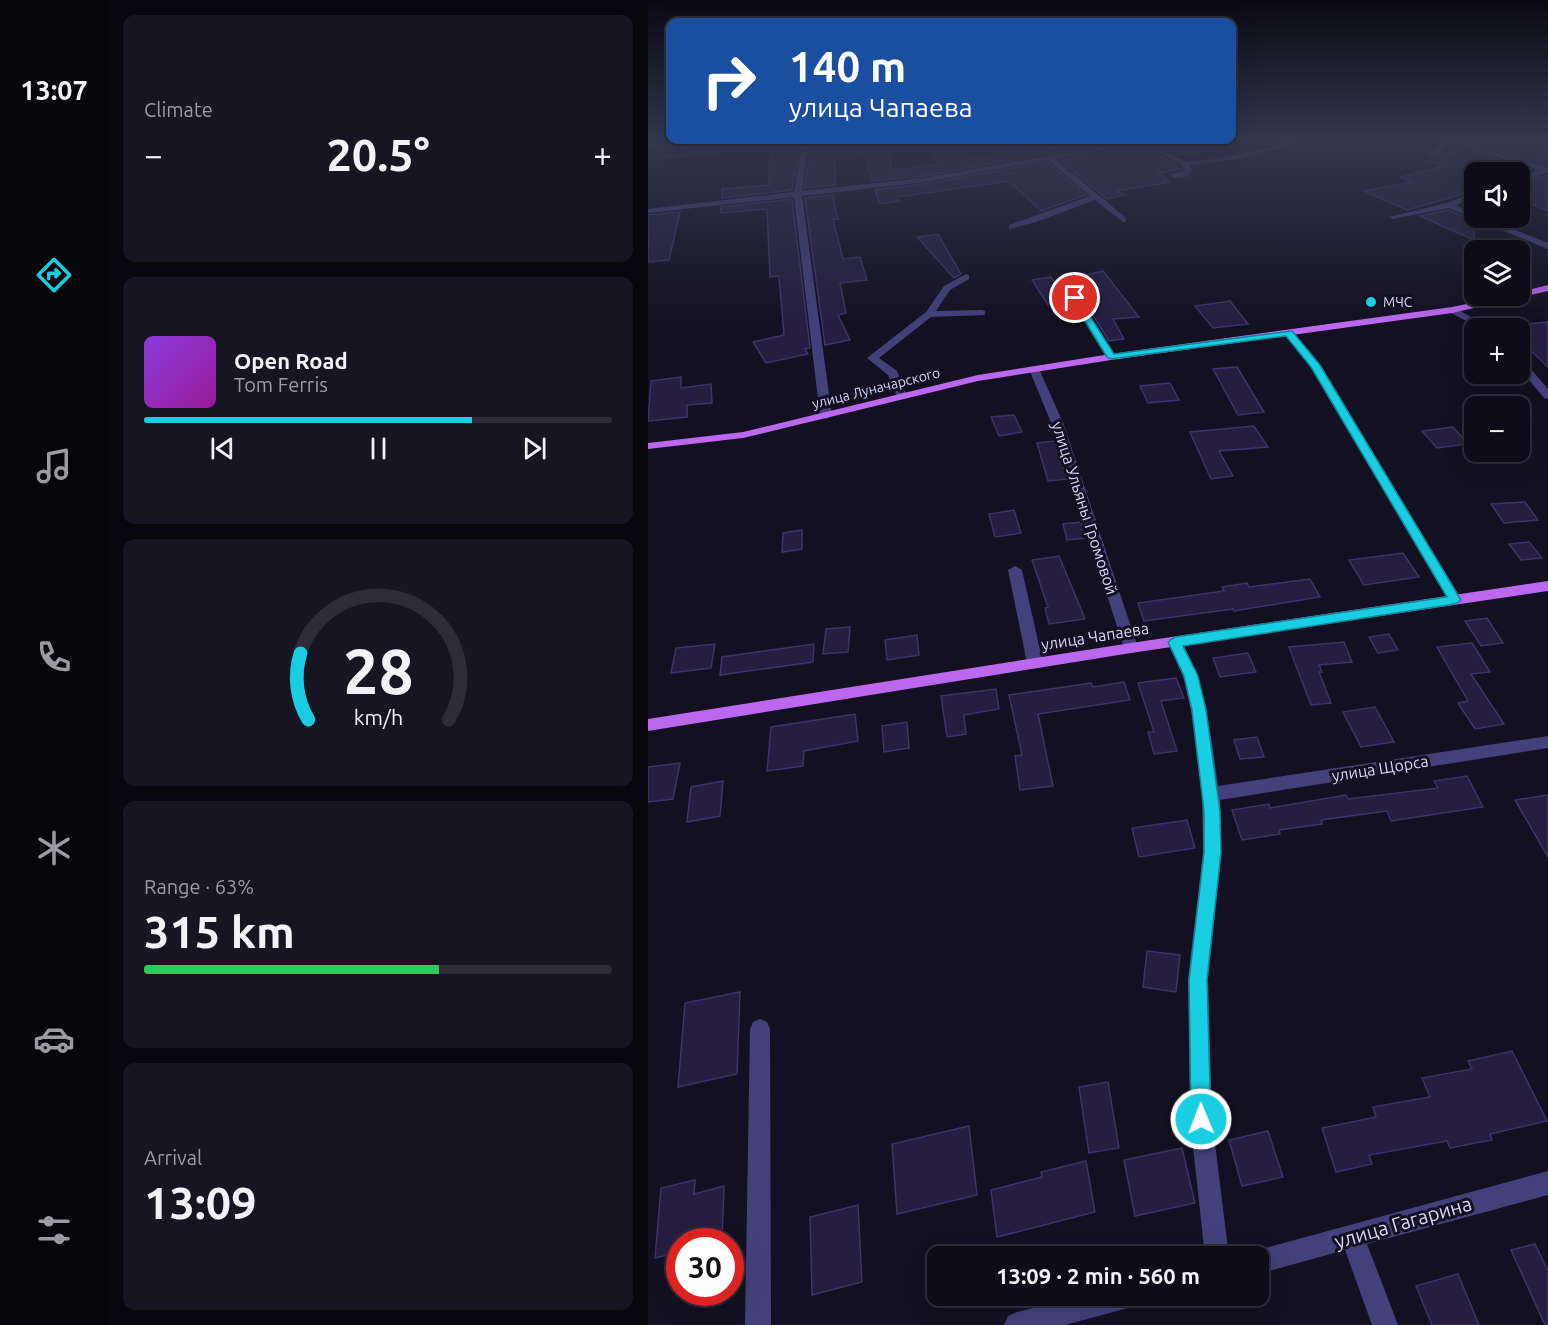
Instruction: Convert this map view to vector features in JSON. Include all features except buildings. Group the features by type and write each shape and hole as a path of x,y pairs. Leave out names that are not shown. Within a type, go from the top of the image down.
{"main road":[{"name":"улица Луначарского","path":"1530,293 1547,289"},
{"name":"улица Луначарского","path":"648,446 742,435 978,378 1470,306"},
{"name":"улица Чапаева","path":"648,725 1131,648 1548,586"}],"street":[{"path":"648,211 747,200"},
{"path":"799,200 826,416"},
{"path":"1011,227 1031,222 1087,200"},
{"path":"1098,200 1123,220"},
{"path":"1393,217 1449,205 1462,200"},
{"path":"1449,205 1464,212"},
{"path":"1504,228 1548,246"},
{"path":"902,397 893,373 872,358 928,314 947,288 966,277"},
{"path":"1063,279 1111,357"},
{"path":"1452,310 1467,318"},
{"path":"928,314 982,313"},
{"path":"1288,333 1315,365 1455,600"},
{"name":"улица Ульяны Громовой","path":"1034,369 1058,425 1131,648"},
{"path":"1530,375 1548,396"},
{"path":"1015,570 1035,663"},
{"path":"1175,642 1191,676 1199,710 1211,794 1212,853 1198,980 1201,1119 1215,1246"},
{"name":"улица Щорса","path":"1211,794 1548,742"},
{"path":"758,1325 760,1029"},
{"name":"улица Гагарина","path":"1269,1259 1548,1183"},
{"path":"1352,1236 1385,1325"},
{"path":"1017,1325 1090,1306"}],"place":[{"name":"МЧС","path":"1371,302"}],"route":[{"path":"1075,298 1111,357 1288,333 1315,365 1455,600 1175,642 1191,676 1199,710 1212,811 1212,853 1198,980 1201,1119"}]}
